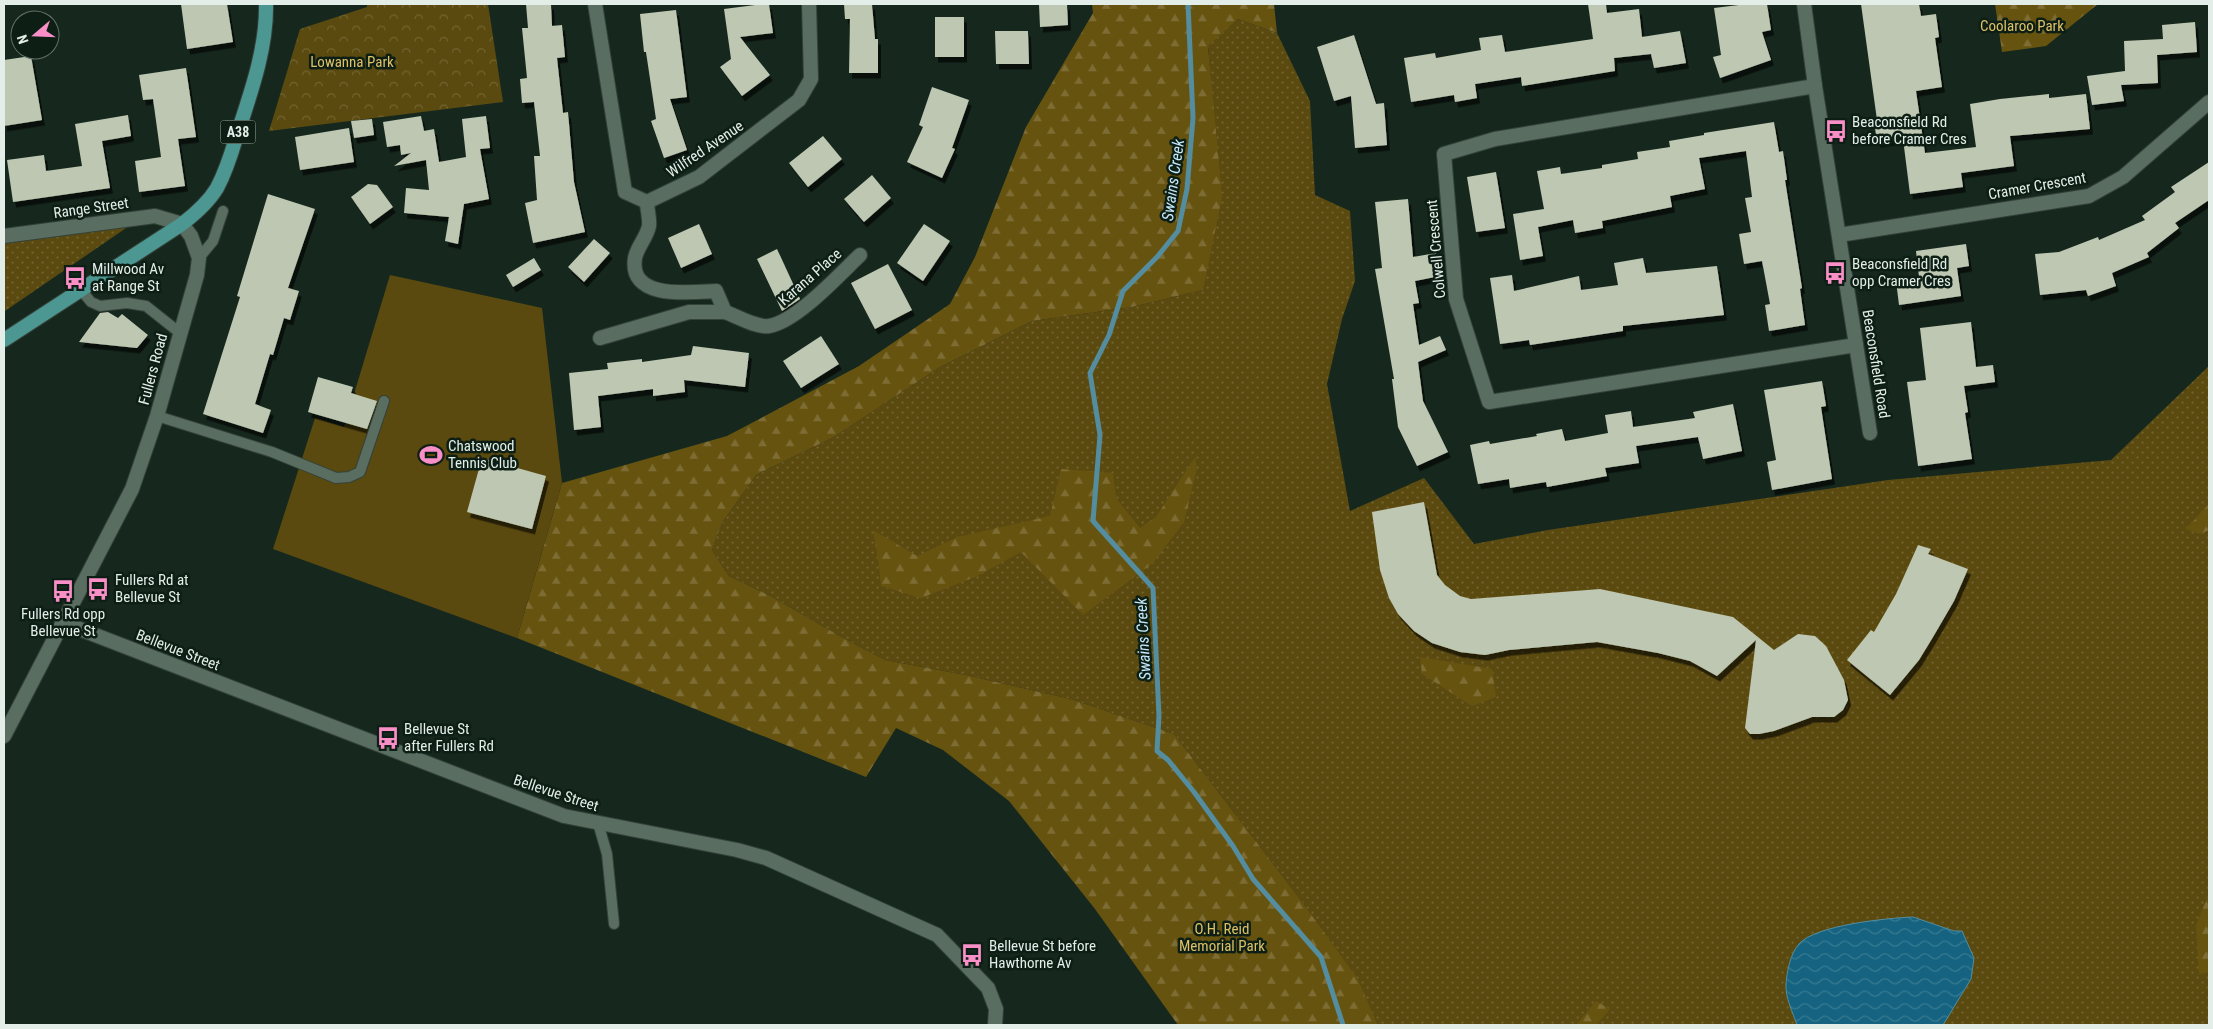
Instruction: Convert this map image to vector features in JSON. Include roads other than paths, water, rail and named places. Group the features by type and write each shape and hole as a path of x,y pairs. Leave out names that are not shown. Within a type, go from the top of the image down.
{"main road":[{"name":"A38","path":"4,340 182,224 202,207 216,189 231,152 260,55 266,4"}],"street":[{"path":"595,4 625,192 647,202 649,226 635,259 638,276 648,287 667,293 716,291 725,312"},
{"name":"Wilfred Avenue","path":"647,202 699,177 799,100 811,79 809,4"},
{"name":"Beaconsfield Road","path":"1804,4 1815,86 1870,433"},
{"name":"Colwell Crescent","path":"1815,86 1495,139 1444,154 1456,299 1489,402 1856,344"},
{"name":"Cramer Crescent","path":"1839,235 2089,196 2123,178 2209,102"},
{"name":"Range Street","path":"4,236 155,216 182,224"},
{"path":"182,224 191,236 199,258"},
{"name":"Karana Place","path":"600,338 689,312 725,312 768,326 793,317 860,255"},
{"name":"Fullers Road","path":"4,736 132,489 157,416 197,275 199,258"},
{"name":"Bellevue Street","path":"64,623 564,816 759,856 926,928 946,941 988,988 996,1009 995,1025"}],"lane":[{"path":"199,258 214,242 223,211"},
{"path":"81,290 91,302 100,306 127,303 146,306 180,333"},
{"path":"157,416 272,452 336,478 349,477 360,472 384,401"},
{"path":"598,823 607,854 614,924"}],"water":[{"path":"1913,917 1954,931 1962,931 1974,958 1971,979 1943,1025 1797,1025 1788,1000 1786,984 1791,958 1799,944 1807,937 1836,927 1870,921"}],"waterway":[{"name":"Swains Creek","path":"1188,4 1193,118 1187,189 1178,231 1157,257 1123,291 1109,335 1090,373 1100,435 1093,521 1153,588 1159,716 1157,751 1168,760 1194,792 1233,846 1253,879 1321,957 1343,1025"}],"place":[{"name":"Beaconsfield Rd before Cramer Cres","path":"1836,131"},
{"name":"Beaconsfield Rd opp Cramer Cres","path":"1835,273"},
{"name":"Millwood Av at Range St","path":"75,278"},
{"name":"Chatswood Tennis Club","path":"431,455"},
{"name":"Fullers Rd at Bellevue St","path":"98,589"},
{"name":"Fullers Rd opp Bellevue St","path":"63,591"},
{"name":"Bellevue St after Fullers Rd","path":"388,738"},
{"name":"Bellevue St before Hawthorne Av","path":"972,955"}],"park label":[{"name":"Coolaroo Park","path":"2022,26"},
{"name":"Lowanna Park","path":"352,62"},
{"name":"O.H. Reid Memorial Park","path":"1222,938"}]}
